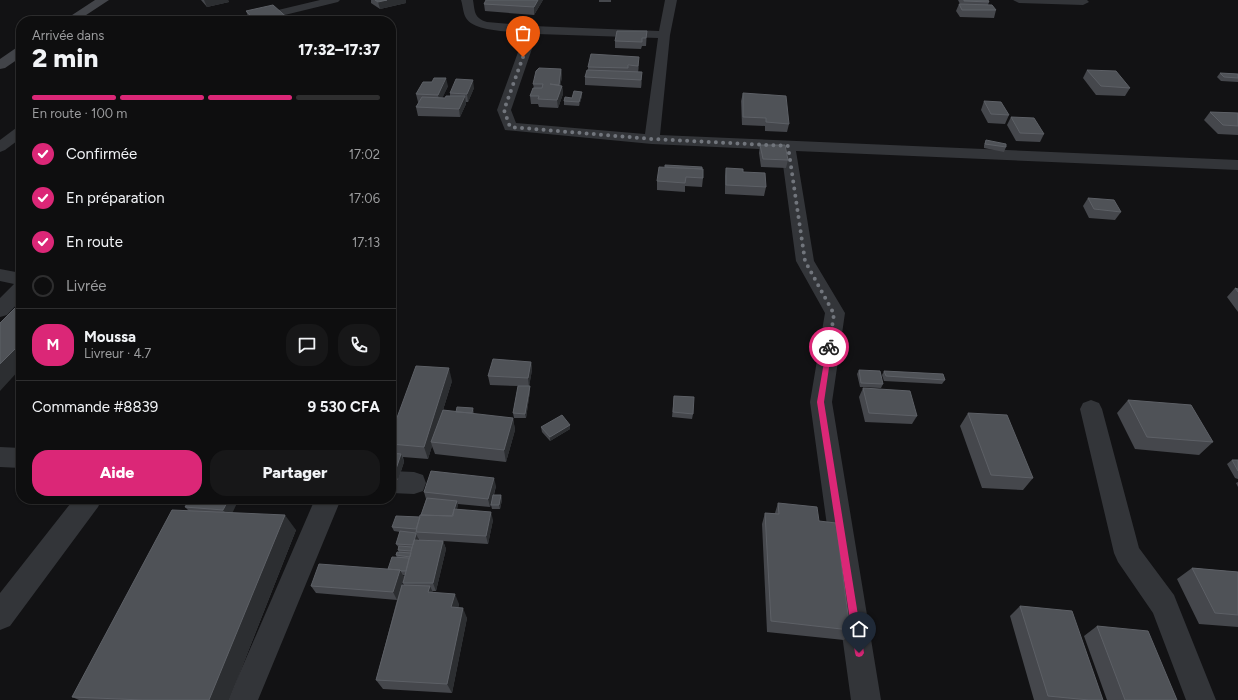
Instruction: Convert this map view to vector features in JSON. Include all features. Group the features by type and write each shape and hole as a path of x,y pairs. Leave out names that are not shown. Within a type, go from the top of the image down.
{"main road":[{"path":"77,16 103,0"},
{"path":"0,65 16,54"}],"street":[{"path":"266,16 334,0"},
{"path":"467,0 471,18 476,22 532,30 664,35"},
{"path":"652,139 664,35 671,0"},
{"path":"1019,0 1083,2"},
{"path":"532,30 504,110 510,127 652,139 1238,165"},
{"path":"0,147 16,135"},
{"path":"788,146 805,261 834,314 820,402 866,700"},
{"path":"0,275 16,278"},
{"path":"0,310 16,293"},
{"path":"1091,409 1128,552 1164,605 1201,700"},
{"path":"0,457 16,458"},
{"path":"0,616 85,504"},
{"path":"243,700 326,504"}],"building":[{"path":"375,0 387,0 378,2"},
{"path":"486,0 538,0 534,7 484,4"},
{"path":"988,0 989,2 964,1"},
{"path":"959,4 992,5 996,10 962,10"},
{"path":"273,5 285,16 251,16 246,11"},
{"path":"617,31 647,31 646,38 642,38 642,42 615,41"},
{"path":"591,54 639,57 638,66 628,65 628,68 588,67"},
{"path":"539,68 561,69 559,85 550,84 562,86 557,100 538,99 539,96 530,96 533,88 542,88 543,84 533,84 536,71"},
{"path":"587,70 642,72 641,80 585,77"},
{"path":"1087,70 1116,71 1130,88 1101,86"},
{"path":"1220,73 1238,74 1238,78 1224,77"},
{"path":"434,78 446,78 438,95 416,94 423,82 432,82"},
{"path":"456,79 473,80 467,94 450,93"},
{"path":"574,91 582,92 579,102 564,101 565,97 572,98"},
{"path":"743,93 786,96 789,124 766,122 766,118 743,117"},
{"path":"446,96 465,96 459,109 416,107 422,97 445,98"},
{"path":"984,101 1001,102 1009,115 991,114"},
{"path":"1210,112 1238,113 1238,126 1223,125"},
{"path":"1011,117 1034,118 1044,134 1020,133"},
{"path":"986,140 1006,144 1006,147 985,144"},
{"path":"760,145 785,145 788,160 763,159"},
{"path":"665,165 702,167 702,169 665,167"},
{"path":"659,167 703,169 703,178 686,177 685,183 657,181"},
{"path":"726,168 743,169 743,172 765,173 766,187 726,185"},
{"path":"1088,198 1114,200 1121,212 1094,209"},
{"path":"16,307 16,348 0,364 0,323"},
{"path":"493,359 531,362 528,378 488,376"},
{"path":"416,366 449,368 424,447 396,444 396,420"},
{"path":"859,370 880,371 883,384 861,383"},
{"path":"884,371 943,374 945,380 886,376"},
{"path":"518,386 530,386 525,414 513,413"},
{"path":"863,388 910,391 917,416 869,413"},
{"path":"674,396 694,397 693,414 673,412"},
{"path":"1128,400 1191,405 1213,442 1147,437"},
{"path":"457,407 473,408 472,413 456,412"},
{"path":"443,410 513,418 504,450 431,442"},
{"path":"968,413 1007,415 1033,478 991,475"},
{"path":"562,415 570,425 550,437 541,427"},
{"path":"396,454 401,454 396,469"},
{"path":"1232,460 1238,460 1238,471"},
{"path":"431,471 494,478 488,499 424,492"},
{"path":"493,495 501,495 499,505 491,505"},
{"path":"427,498 457,501 452,516 421,515"},
{"path":"778,503 817,507 819,521 836,523 850,630 771,621 765,513 779,514"},
{"path":"187,504 226,504 223,510 185,507"},
{"path":"454,509 491,512 486,536 416,532 420,515 453,516"},
{"path":"172,510 285,515 209,700 143,700 72,697"},
{"path":"396,516 420,517 416,529 392,527"},
{"path":"400,531 416,533 413,545 396,544"},
{"path":"414,540 443,541 433,583 403,583"},
{"path":"399,546 412,547 411,551 398,550"},
{"path":"397,552 411,553 410,557 396,555"},
{"path":"392,557 409,558 406,571 388,569"},
{"path":"319,564 400,570 393,592 311,586"},
{"path":"1192,568 1238,572 1238,615 1215,613"},
{"path":"402,585 430,586 428,592 455,594 451,607 463,608 447,684 376,680"},
{"path":"1020,606 1072,611 1103,700 1048,696"},
{"path":"1097,626 1148,631 1177,700 1125,700"}],"way so far":[{"path":"523,57 504,110 510,127 652,139 788,146 805,261 834,314 829,347"}],"route":[{"path":"829,347 820,402 859,653"}]}
